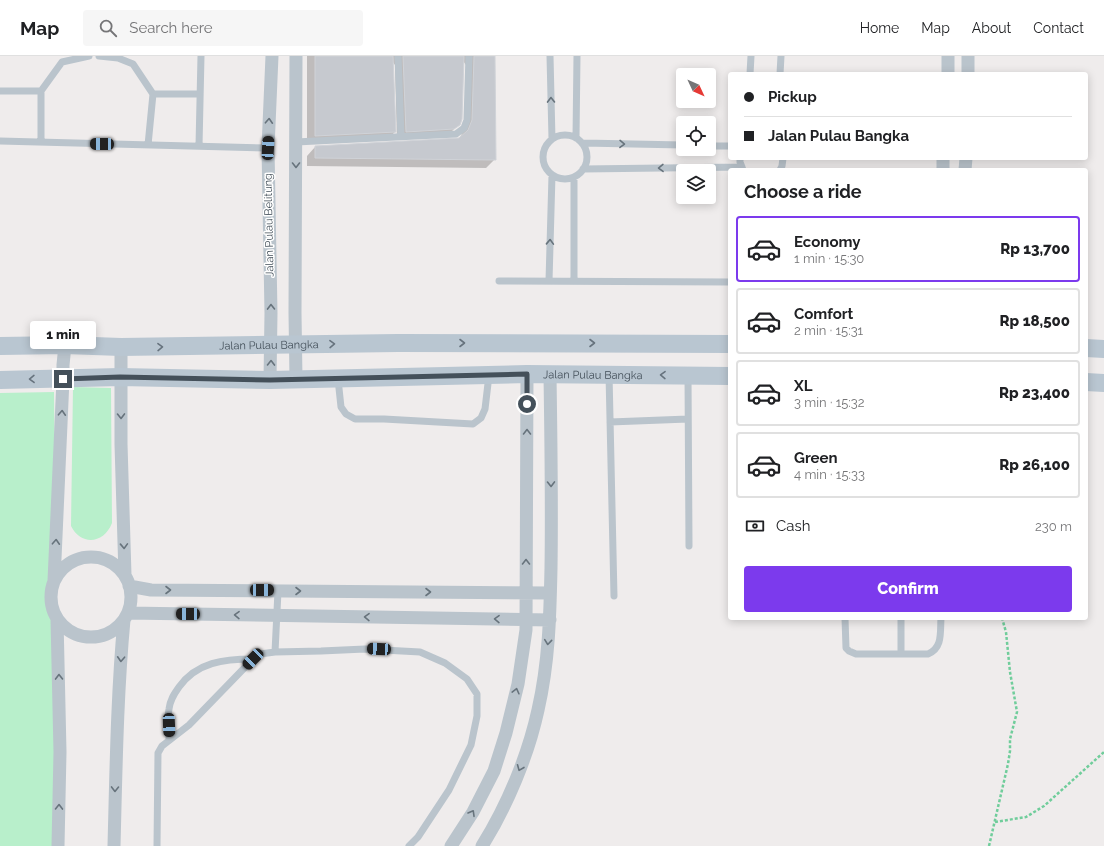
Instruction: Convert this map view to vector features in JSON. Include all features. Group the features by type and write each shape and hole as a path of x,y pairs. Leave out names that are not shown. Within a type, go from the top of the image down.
{"main road":[{"name":"Jalan Pulau Bangka","path":"0,346 65,345 121,348 398,343 728,344"},
{"path":"1088,348 1104,349"},
{"name":"Jalan Pulau Bangka","path":"0,380 120,377 270,380 527,374 728,376"},
{"path":"1088,382 1104,383"}],"street":[{"name":"Jalan Pulau Belitung","path":"270,380 271,346 268,148 272,56"},
{"path":"296,56 296,379"},
{"path":"948,56 948,72"},
{"path":"968,56 968,72"},
{"path":"54,581 65,345"},
{"path":"114,846 116,754 121,647 131,598 127,580 120,377 121,348"},
{"path":"451,846 472,812 494,771 506,733 518,684 526,630 527,374"},
{"path":"482,846 492,830 510,793 526,751 538,710 546,670 550,620 552,522 550,375"},
{"path":"550,593 151,590 127,580 120,569 107,560 84,557 69,563 58,574 51,589 51,605 57,619 68,630 82,637 90,638 98,637 113,631 126,617 277,616 550,620"},
{"path":"57,619 60,752 58,846"}],"lane":[{"path":"41,142 41,92 62,62 89,56"},
{"path":"99,56 118,58 133,64 153,94 148,145"},
{"path":"199,146 201,56"},
{"path":"398,56 401,136"},
{"path":"296,142 456,134 464,128 467,120 469,56"},
{"path":"550,56 552,139"},
{"path":"576,138 577,56"},
{"path":"750,56 750,72"},
{"path":"780,72 781,56"},
{"path":"0,91 41,92"},
{"path":"153,94 200,94"},
{"path":"560,135 568,135 583,143 587,160 583,169 574,177 568,179 560,178 552,175 546,169 543,161 543,153 546,145 552,139 560,135"},
{"path":"0,141 268,148"},
{"path":"583,143 676,145"},
{"path":"716,146 728,146"},
{"path":"583,169 728,169"},
{"path":"549,281 552,175"},
{"path":"574,177 574,281"},
{"path":"499,281 728,282"},
{"path":"609,374 614,596"},
{"path":"338,378 341,407 346,414 355,419 473,424 481,418 485,409 489,375"},
{"path":"688,375 689,546"},
{"path":"610,422 688,419"},
{"path":"275,652 278,591"},
{"path":"845,620 846,648 856,654 928,654 936,650 940,643 941,620"},
{"path":"900,620 901,654"},
{"path":"157,846 158,753 162,746 189,725 253,659 260,654 275,652 321,652 365,649 420,652 445,663 466,679 477,694 477,716 471,745 449,790 418,837 409,846"},
{"path":"170,739 168,710 172,696 184,679 210,663 229,659 253,659"}],"path":[{"path":"989,846 1010,751 1010,739 1018,712 1010,672 1006,632 1003,620"},
{"path":"995,822 1026,817 1038,810 1104,752"}],"green space":[{"path":"73,387 111,388 112,523 104,535 92,540 80,537 71,526"},
{"path":"54,392 59,846 0,846 0,393"}],"building":[{"path":"315,56 393,56 396,132 315,136"},
{"path":"403,56 464,56 462,119 460,125 454,129 406,132"},
{"path":"474,56 495,56 496,160 315,158 315,146 459,138 468,130 472,120"}],"route":[{"path":"63,379 120,377 270,380 527,374 527,404"}]}
